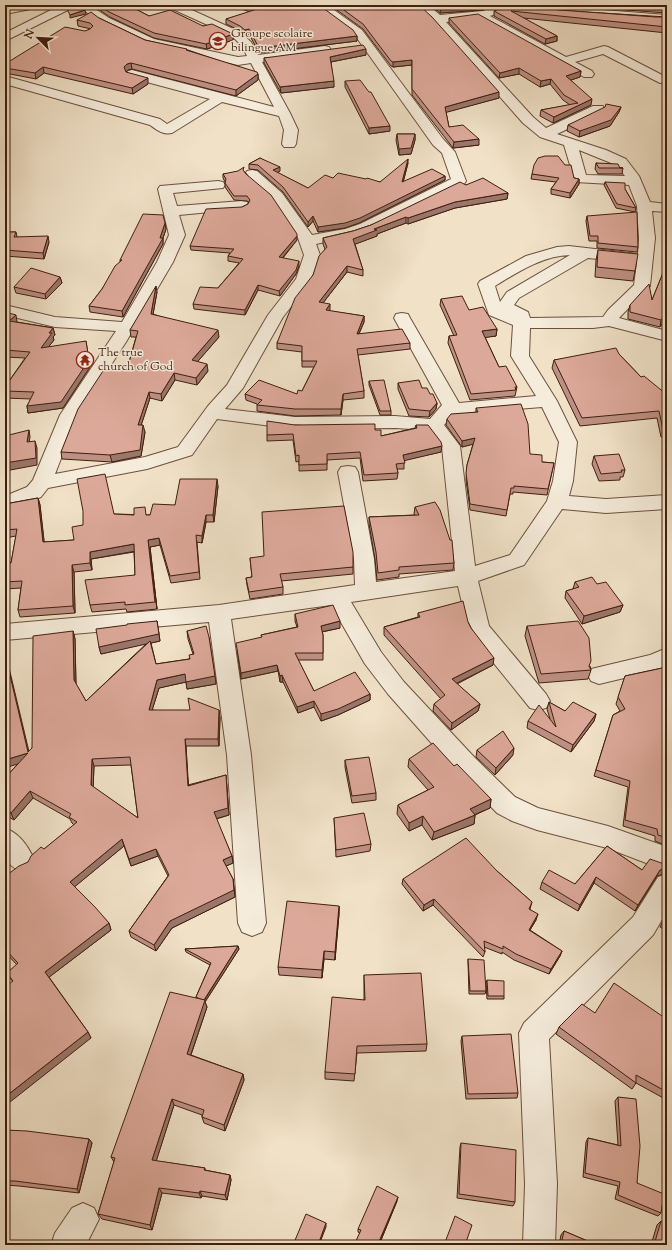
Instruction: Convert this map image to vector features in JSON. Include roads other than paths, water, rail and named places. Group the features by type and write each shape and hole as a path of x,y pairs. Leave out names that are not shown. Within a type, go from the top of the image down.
{"street":[{"path":"5,11 37,5"},
{"path":"5,38 70,5"},
{"path":"81,5 105,20 150,42 238,61 338,49"},
{"path":"172,5 236,34 247,44 284,113 291,130 288,144"},
{"path":"307,241 348,233 365,227 459,181 448,152 438,142 358,32 320,5"},
{"path":"421,5 437,18 528,120 545,134 621,162 634,181 644,206 647,238 642,286 614,312 609,321"},
{"path":"437,18 479,14 506,5"},
{"path":"517,5 542,9 667,18"},
{"path":"479,14 588,74"},
{"path":"36,23 50,25"},
{"path":"353,47 368,45"},
{"path":"564,61 604,50 660,79"},
{"path":"132,74 220,98 284,113"},
{"path":"5,80 155,122 167,130 220,98"},
{"path":"545,134 598,109"},
{"path":"570,142 580,179 634,181"},
{"path":"42,483 147,463 185,451 194,434 234,388 276,315 304,280 312,255 308,248 307,241 277,196 252,174"},
{"path":"5,504 34,492 42,483 68,415 127,327 153,285 177,235 165,189 218,185"},
{"path":"171,211 242,205"},
{"path":"644,206 667,208"},
{"path":"645,259 571,249 533,258 486,284 495,312 522,323 593,323 609,321 667,336"},
{"path":"5,632 219,613 466,577 517,560 557,502 563,481 568,442 548,401 520,356 522,316 505,306 513,295 585,252"},
{"path":"5,310 55,322 127,327"},
{"path":"402,318 451,405 450,409 434,426"},
{"path":"450,409 548,401"},
{"path":"212,413 295,422 396,422 434,426 451,446 466,577 479,629 538,701"},
{"path":"348,472 364,559 366,591"},
{"path":"557,502 606,506 667,502"},
{"path":"336,595 373,658 396,688 466,765 506,805 537,819 608,837 667,859"},
{"path":"219,613 239,755 252,923"},
{"path":"599,675 654,663 667,657"},
{"path":"5,839 21,859"},
{"path":"539,1245 541,1184 534,1033 643,926 667,886"}],"place":[{"name":"Groupe scolaire bilingue AM","path":"218,41"},
{"name":"The true church of God","path":"85,360"}]}
